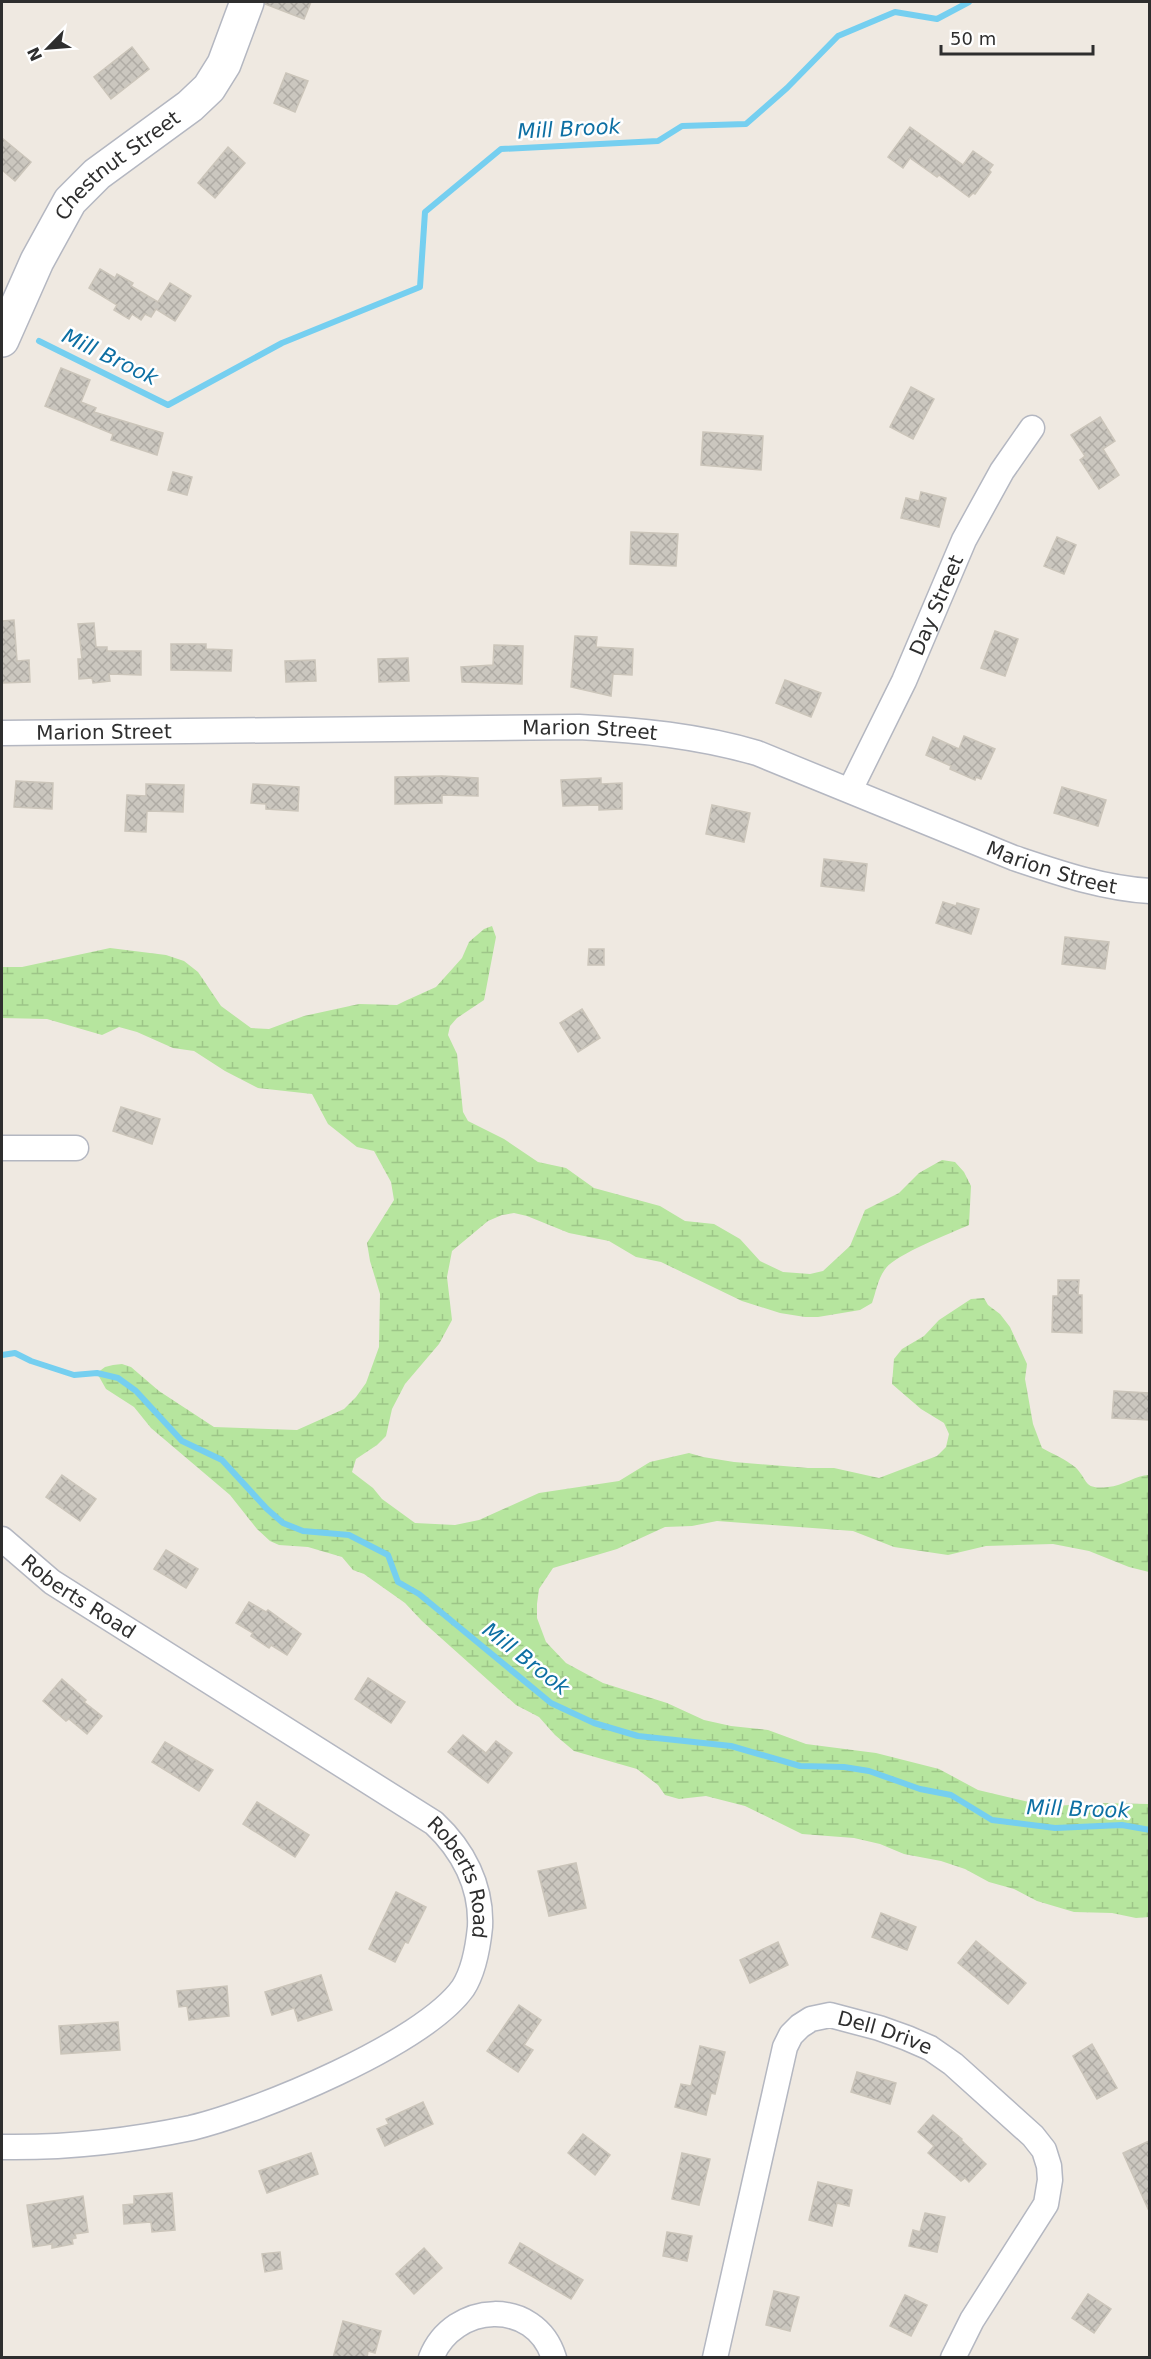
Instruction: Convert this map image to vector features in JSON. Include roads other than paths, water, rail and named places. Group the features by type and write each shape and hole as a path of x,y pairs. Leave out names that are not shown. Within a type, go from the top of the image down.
{"street":[{"name":"Chestnut Street","path":"2,340 45,245 70,201 97,174 190,106 209,88 224,64 247,2"},
{"name":"Day Street","path":"850,790 904,681 949,570 964,540 1002,471 1032,428"},
{"name":"Marion Street","path":"2,733 533,728 639,730 741,748 1014,858 1117,889 1149,891"},
{"path":"2,1148 76,1148"},
{"name":"Roberts Road","path":"2,1539 34,1567 82,1602 434,1823 454,1843 468,1867 476,1889 480,1914 479,1936 473,1967 458,1995 439,2013 408,2034 333,2074 248,2110 192,2127 94,2143 2,2147"},
{"name":"Dell Drive","path":"715,2358 785,2047 791,2035 800,2026 818,2017 830,2015 861,2022 930,2048 953,2064 1034,2136 1047,2159 1050,2180 1046,2204 972,2320 953,2358"},
{"path":"431,2358 438,2343 455,2326 465,2320 487,2314 512,2316 529,2325 544,2338 554,2358"}],"waterway":[{"name":"Mill Brook","path":"39,341 168,405 282,343 420,287 425,212 501,149 658,141 682,126 746,124 787,88 838,36 895,12 937,19 969,2"},
{"name":"Mill Brook","path":"2,1355 15,1353 31,1361 74,1375 97,1373 118,1378 136,1391 182,1441 222,1460 283,1523 303,1531 349,1535 388,1555 398,1582 419,1594 551,1703 594,1723 638,1736 731,1746 800,1766 844,1767 869,1771 920,1789 951,1795 992,1820 1055,1828 1122,1825 1150,1830"}]}
